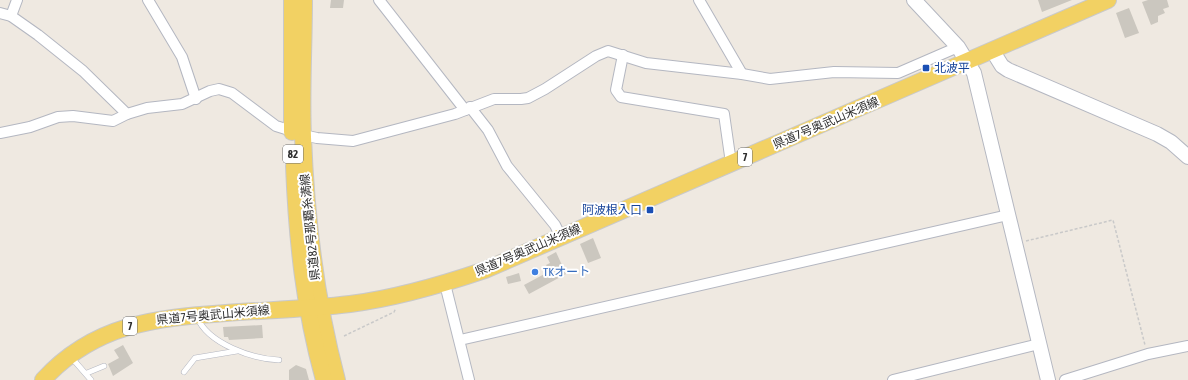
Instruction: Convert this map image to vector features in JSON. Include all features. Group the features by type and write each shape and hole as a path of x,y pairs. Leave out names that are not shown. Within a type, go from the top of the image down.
{"main road":[{"name":"県道82号那覇糸満線","path":"292,0 297,133 307,203 313,307 324,380"},
{"name":"県道82号那覇糸満線","path":"297,133 304,0"},
{"name":"県道7号奥武山米須線","path":"43,380 70,356 94,341 138,323 165,318 196,315 313,307 396,296 445,284 485,270 1108,0"},
{"name":"県道82号那覇糸満線","path":"313,307 337,380"}],"street":[{"path":"11,16 17,0"},
{"path":"148,0 182,57 196,99"},
{"path":"379,0 467,109 488,130 507,166 555,225 561,237"},
{"path":"699,0 742,74"},
{"path":"914,0 958,47 974,73 1048,380"},
{"path":"0,13 11,16 38,35 83,71 127,114"},
{"path":"0,133 30,128 58,118 73,116 113,121 127,114 147,108 182,104 196,99 210,91 226,90 276,126 297,133 352,141 455,114 494,99 514,100 528,98 546,89 601,53 608,51 646,63 774,79 834,72 898,73 958,47"},
{"path":"992,50 1002,66 1008,70 1157,134 1171,142 1188,157"},
{"path":"623,55 616,90 621,97 724,114 731,163"},
{"path":"460,340 1008,215"},
{"path":"445,284 469,380"},
{"path":"893,380 1039,344"},
{"path":"1065,380 1090,377 1148,354 1188,346"}],"lane":[{"path":"196,315 200,324 207,332 237,351 255,358 279,360"},
{"path":"184,372 195,358 237,351"},
{"path":"70,356 87,373 91,380"},
{"path":"87,373 104,366"}],"path":[{"path":"1015,243 1113,220 1148,354"},
{"path":"344,336 394,312 396,307 396,296"}],"building":[{"path":"331,0 344,0 343,8 330,8"},
{"path":"1038,0 1072,0 1042,12"},
{"path":"1148,0 1167,0 1169,7 1163,9 1165,13 1158,16 1158,22 1151,25 1142,2"},
{"path":"1129,8 1139,33 1125,38 1116,13"},
{"path":"593,238 601,258 588,263 580,244"},
{"path":"556,252 566,274 529,294 524,285 550,271 546,265 550,263 547,257"},
{"path":"519,273 521,281 508,284 506,277"},
{"path":"262,325 263,338 229,340 228,337 224,337 223,327"},
{"path":"123,345 133,363 113,376 108,364 119,358 114,350"},
{"path":"296,365 306,369 309,380 289,380 289,370"}],"place":[{"name":"北波平","path":"926,68"},
{"name":"阿波根入口","path":"650,210"},
{"name":"TKオート","path":"535,272"}]}
